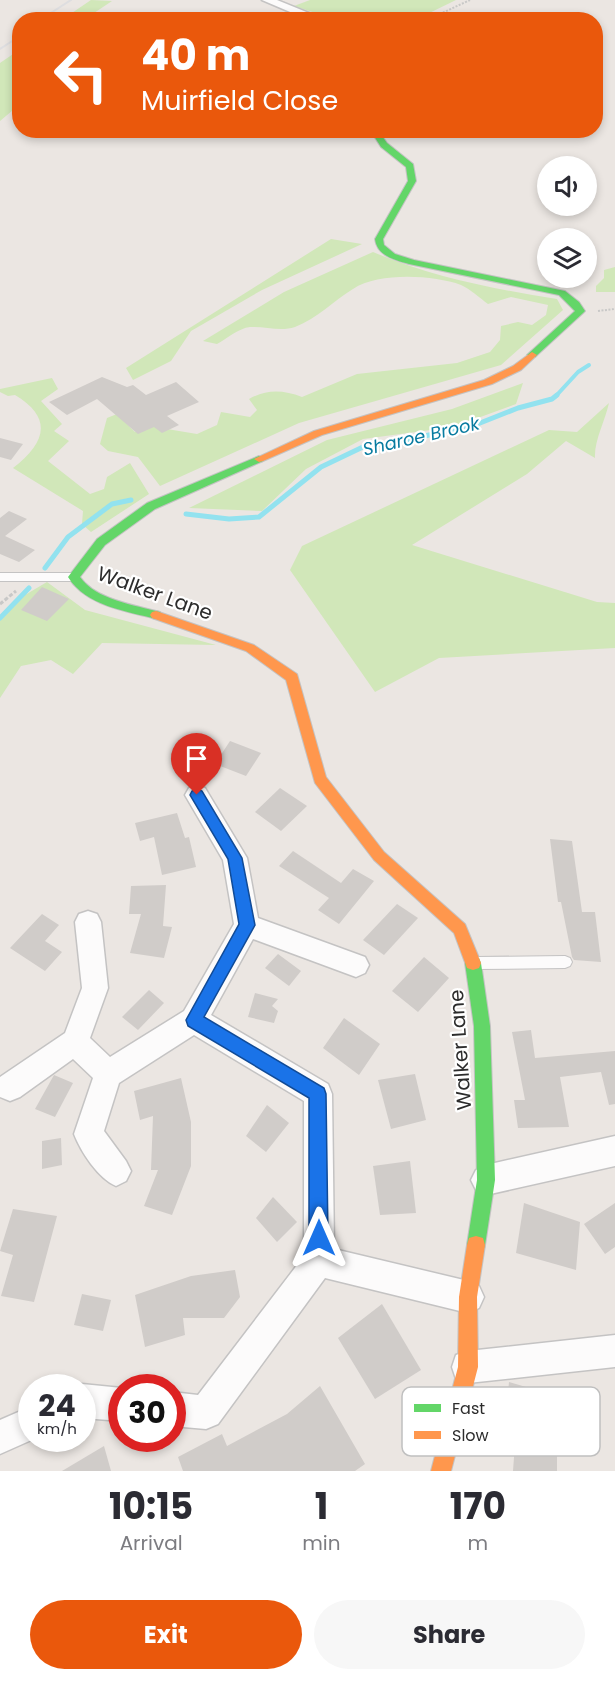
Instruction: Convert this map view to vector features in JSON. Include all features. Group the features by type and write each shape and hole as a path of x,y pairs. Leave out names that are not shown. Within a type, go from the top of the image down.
{"street":[{"path":"267,0 299,12"},
{"name":"Walker Lane","path":"379,138 384,145 410,166 412,181 379,239 380,246 392,256 412,262 562,293 576,303 580,311 517,368 488,382 318,433 151,506 101,542 74,577 77,584 101,598 180,622 250,648 292,677 320,779 379,856 460,929 472,963 482,1026 486,1180 468,1297 468,1367 463,1387"},
{"path":"116,1171 88,1134 108,1074 194,1020 247,925 235,858 197,795"},
{"path":"10,1087 75,1042 95,988 88,922"},
{"path":"247,925 356,965"},
{"path":"186,1410 206,1412 319,1261 318,1094 194,1020"},
{"path":"75,1042 108,1074"},
{"path":"486,1180 615,1151"},
{"path":"319,1261 468,1297"},
{"path":"468,1367 615,1351"},
{"path":"0,1437 18,1429"},
{"name":"Walker Lane","path":"441,1471 445,1456"}],"lane":[{"path":"0,577 74,577"},
{"path":"472,963 566,962"}],"path":[{"path":"444,12 470,0"}],"green space":[{"path":"91,0 112,1 96,12 73,12"},
{"path":"310,0 456,0 431,12 312,12 294,6"},
{"path":"12,55 12,111 0,121 0,63"},
{"path":"331,239 362,244 262,290 191,331 171,361 133,380 126,368"},
{"path":"373,252 395,261 464,281 557,299 563,310 501,365 299,423 160,486 138,457 108,451 100,444 107,418 117,414 135,432 149,426 197,434 217,425 221,412 250,417 257,410 249,399 262,393 282,392 302,397 357,374 457,363 490,352 500,340 501,326 518,322 532,325 546,315 548,305 511,297 488,304 461,285 421,277 391,278 377,280 353,289 311,319 295,327 284,329 250,327 217,344 203,341 284,292"},
{"path":"615,267 615,292 596,292 597,285 604,278 604,270"},
{"path":"52,378 58,389 41,401 62,424 54,431 69,441 48,461 90,494 104,489 107,477 130,463 149,494 91,532 82,524 83,511 13,468 24,459 38,441 41,432 40,422 28,404 15,395 8,396 0,392 0,389"},
{"path":"523,383 516,404 453,427 363,439 306,469 262,511 189,508 327,440 452,409"},
{"path":"609,403 598,438 595,458 566,441 527,474 412,545 597,602 615,603 615,648 439,658 375,692 290,570 302,546 549,430 577,432"},
{"path":"47,582 85,610 216,645 102,643 73,674 51,660 21,666 0,698 0,619 25,595"}],"building":[{"path":"102,377 127,387 133,385 146,395 176,382 199,402 167,416 179,425 162,433 154,427 138,434 97,399 67,415 49,402"},
{"path":"0,438 23,444 11,460 0,457"},
{"path":"9,511 27,519 5,536 35,550 19,562 0,554 0,518"},
{"path":"42,587 69,599 47,621 21,610"},
{"path":"230,741 261,753 246,776 215,764"},
{"path":"280,788 307,806 281,831 255,812"},
{"path":"177,813 185,838 189,837 196,867 162,875 154,837 140,841 135,823"},
{"path":"550,839 572,841 582,912 595,912 601,962 574,960 572,957 561,902 558,902"},
{"path":"293,851 341,883 353,869 374,881 339,924 318,910 329,898 279,866"},
{"path":"166,885 163,926 172,927 164,958 130,953 141,914 129,914 131,886"},
{"path":"397,904 418,918 384,955 363,940"},
{"path":"42,914 59,925 45,941 62,952 45,971 10,948"},
{"path":"278,954 301,971 289,986 265,968"},
{"path":"424,957 449,978 418,1012 392,991"},
{"path":"149,990 164,1003 138,1030 122,1017"},
{"path":"255,993 278,999 272,1006 278,1011 274,1023 248,1017"},
{"path":"344,1018 380,1044 359,1075 323,1048"},
{"path":"531,1030 535,1058 615,1051 615,1104 609,1105 601,1072 560,1077 569,1127 518,1128 514,1100 525,1100 512,1032"},
{"path":"415,1074 426,1120 391,1129 378,1080"},
{"path":"54,1075 73,1083 55,1117 35,1109"},
{"path":"181,1078 191,1122 191,1166 172,1215 144,1206 158,1170 151,1170 153,1116 140,1120 134,1091"},
{"path":"267,1105 289,1123 266,1152 246,1136"},
{"path":"61,1138 62,1165 42,1169 42,1141"},
{"path":"410,1161 416,1213 380,1215 373,1166"},
{"path":"273,1197 297,1222 277,1242 256,1218"},
{"path":"524,1203 580,1222 576,1270 516,1253"},
{"path":"615,1203 615,1247 605,1254 584,1224"},
{"path":"13,1209 57,1216 34,1302 1,1296 13,1255 0,1251"},
{"path":"235,1270 240,1297 224,1318 183,1318 185,1335 145,1347 135,1295 191,1276"},
{"path":"82,1294 111,1300 103,1331 74,1325"},
{"path":"382,1304 421,1370 375,1399 338,1338"},
{"path":"509,1382 526,1387 509,1387"},
{"path":"320,1386 365,1464 355,1471 183,1471 178,1457 222,1434 227,1446 287,1414"},
{"path":"104,1446 111,1471 62,1471 96,1452"},
{"path":"514,1456 557,1456 557,1471 513,1471"}],"waterway":[{"name":"Sharoe Brook","path":"556,395 578,372 589,365"},
{"name":"Sharoe Brook","path":"186,514 229,519 259,517 321,467 365,446 397,442 475,425 518,408 552,399 556,395"},
{"name":"Sharoe Brook","path":"45,568 68,537 112,504 131,500"},
{"name":"Sharoe Brook","path":"0,618 29,588"}],"railway":[{"path":"52,12 71,0"},
{"path":"0,49 12,41"}],"traffic: fast":[{"path":"379,138 384,145 410,166 412,181 379,239 380,246 392,256 412,262 562,293 576,304 580,311 532,355"},
{"path":"156,615 98,597 79,585 74,577 101,542 151,506 259,459"},
{"path":"473,963 482,1026 486,1180 476,1245"}],"traffic: slow":[{"path":"259,459 318,433 488,382 517,368 532,355"},
{"path":"156,615 250,648 292,677 320,779 379,856 460,929 473,963"},
{"path":"463,1387 468,1367 468,1297 476,1245"},
{"path":"441,1471 445,1456"}],"route":[{"path":"197,795 235,858 247,925 194,1020 318,1094 319,1238"}]}
